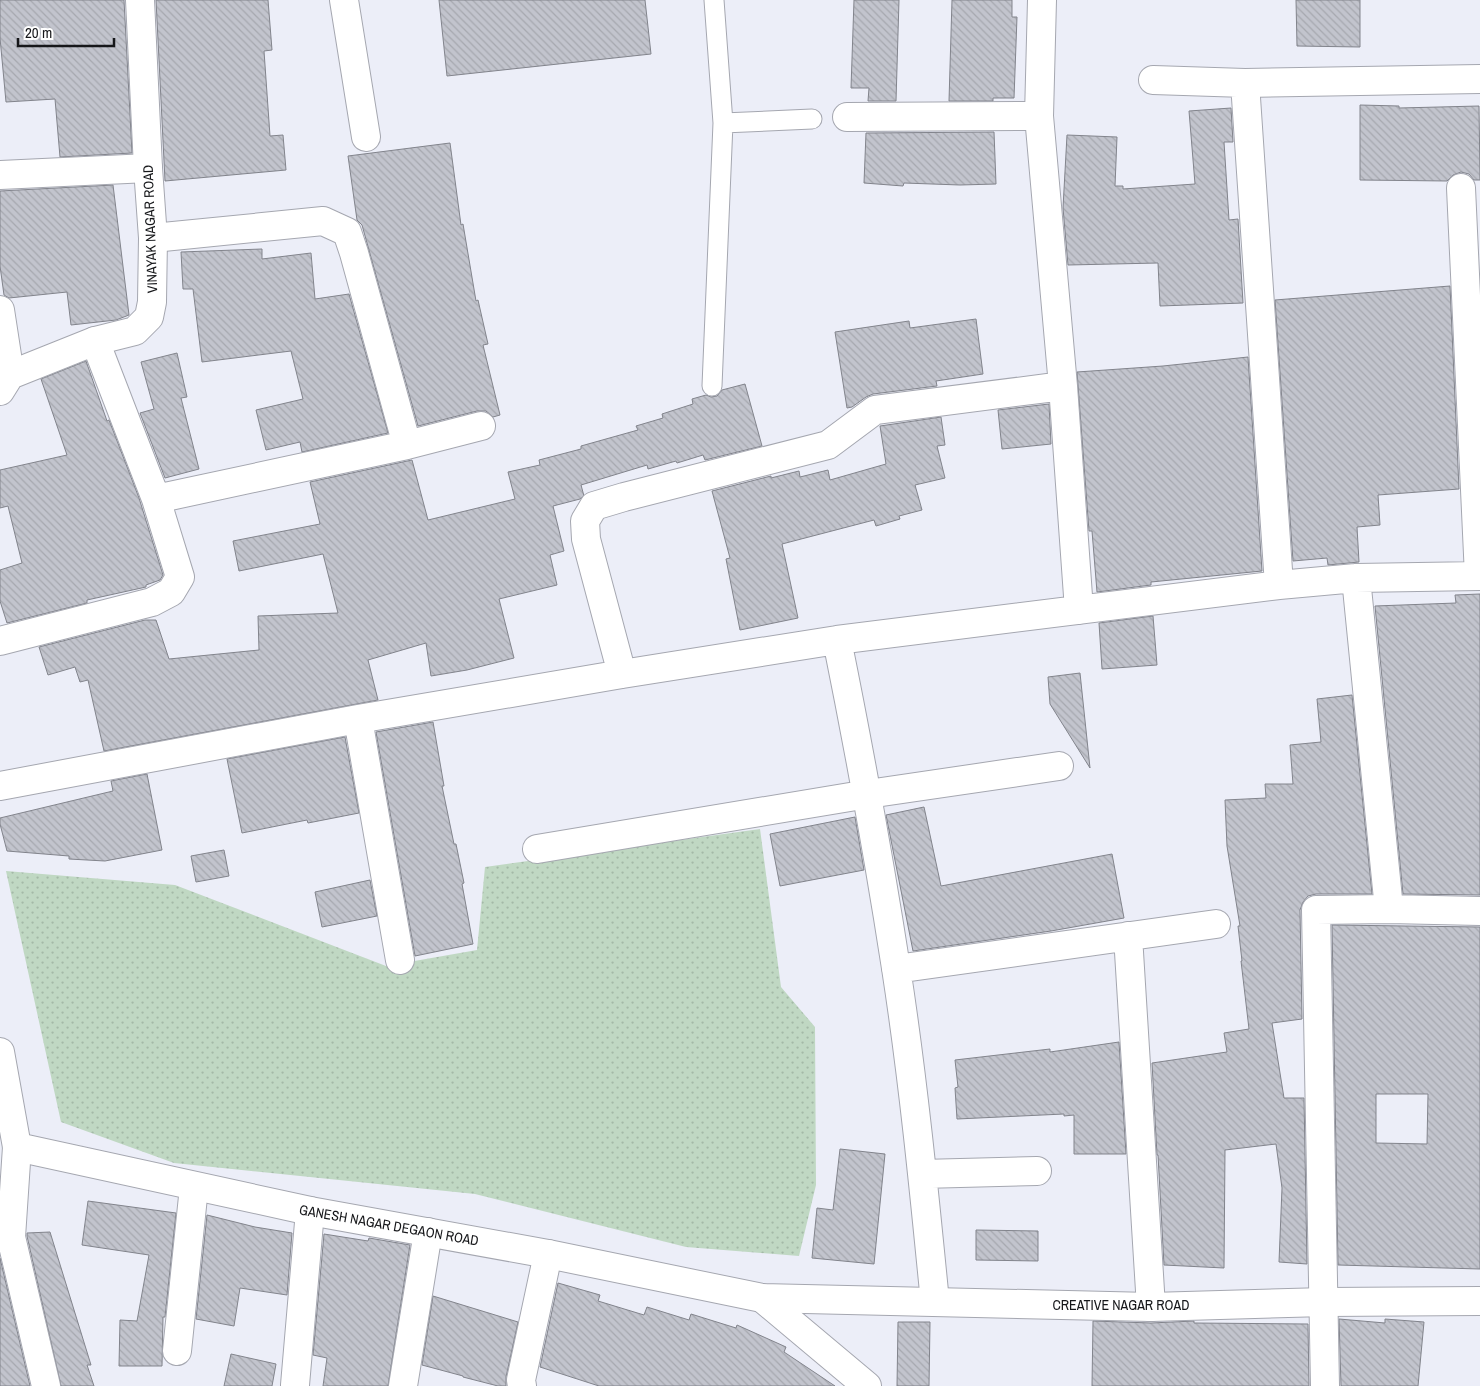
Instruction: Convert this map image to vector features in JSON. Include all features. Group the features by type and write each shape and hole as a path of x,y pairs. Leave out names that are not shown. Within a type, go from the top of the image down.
{"street":[{"name":"VINAYAK NAGAR ROAD","path":"5,383 95,341 135,331 149,317 152,302 153,238 140,0"},
{"path":"344,0 366,137"},
{"path":"1042,0 1039,116 1063,386 1079,610"},
{"path":"1153,80 1245,83 1480,79"},
{"path":"1245,83 1279,585"},
{"path":"847,117 1039,116"},
{"path":"0,176 148,168"},
{"path":"0,786 358,718 838,640 1279,585 1356,578 1480,576 1461,188"},
{"path":"153,238 323,221 347,232 407,444"},
{"path":"0,310 5,383"},
{"path":"0,640 152,602 171,592 180,577 156,499 95,341"},
{"path":"622,674 586,539 586,521 594,506 624,496 828,445 875,410 1063,386"},
{"path":"156,499 481,426"},
{"path":"1356,578 1389,909"},
{"path":"838,640 868,794 896,969 922,1174 935,1302"},
{"path":"358,718 400,960"},
{"path":"537,849 868,794 1058,766"},
{"path":"1325,1386 1325,1302 1316,910 1480,911"},
{"path":"896,969 1216,924"},
{"path":"1128,936 1151,1307"},
{"path":"0,1052 8,1151 11,1236 46,1386"},
{"name":"GANESH NAGAR DEGAON ROAD","path":"8,1151 310,1211 548,1254 762,1298"},
{"path":"922,1174 1037,1171"},
{"path":"177,1351 194,1187"},
{"path":"296,1385 310,1211"},
{"path":"403,1386 428,1232"},
{"path":"528,1384 548,1254"},
{"path":"762,1298 867,1386"},
{"name":"CREATIVE NAGAR ROAD","path":"762,1298 1151,1307 1325,1302 1480,1301"}],"lane":[{"path":"712,386 723,123 714,0"},
{"path":"723,123 812,119"}],"green space":[{"path":"760,829 781,987 815,1027 816,1185 799,1256 686,1247 475,1194 174,1163 61,1122 6,871 175,885 386,966 477,950 485,867"}],"building":[{"path":"0,0 124,0 132,153 60,157 55,99 6,102 0,38"},
{"path":"156,0 268,0 272,50 264,51 270,136 283,135 286,170 165,181"},
{"path":"439,0 645,0 651,54 447,76"},
{"path":"854,0 899,0 896,101 868,101 869,88 851,88"},
{"path":"952,0 1012,0 1012,17 1017,17 1014,98 993,98 993,101 949,101"},
{"path":"1296,0 1360,0 1360,47 1297,46"},
{"path":"1360,105 1399,106 1399,108 1479,106 1480,180 1474,180 1469,174 1461,172 1453,175 1447,181 1360,180"},
{"path":"1231,108 1233,142 1224,142 1229,220 1238,219 1243,303 1160,306 1158,263 1068,265 1063,208 1067,135 1117,137 1115,186 1123,186 1123,189 1195,184 1189,111"},
{"path":"994,132 996,184 904,183 903,186 864,183 866,133"},
{"path":"450,143 461,225 463,224 476,301 478,300 488,344 483,345 500,415 493,417 486,411 477,411 418,426 362,225 357,220 348,156"},
{"path":"113,185 129,315 116,320 71,325 67,292 9,298 4,295 0,266 0,191"},
{"path":"262,249 262,259 311,253 315,299 349,294 388,433 302,452 300,442 266,450 256,410 303,399 291,351 202,362 193,289 183,289 181,252"},
{"path":"1450,286 1459,489 1378,495 1380,525 1357,527 1359,562 1328,565 1327,558 1293,561 1275,300"},
{"path":"976,319 983,374 936,381 937,386 873,394 847,408 835,332 909,321 910,328"},
{"path":"177,353 187,397 181,398 199,469 165,478 140,413 154,409 141,362"},
{"path":"1248,357 1262,571 1151,582 1151,585 1097,592 1092,531 1089,531 1077,372 1163,366"},
{"path":"86,361 107,421 109,420 139,498 163,575 160,580 146,585 146,587 87,600 87,603 7,623 0,601 0,570 22,563 8,506 0,508 0,470 67,455 41,379"},
{"path":"745,384 762,446 705,460 703,455 648,469 647,465 581,485 584,496 580,499 553,506 564,551 550,555 557,585 499,599 514,658 467,670 431,676 426,643 368,660 378,700 104,751 88,680 80,682 75,667 48,675 39,647 145,620 156,620 169,659 259,650 258,616 338,613 323,554 239,571 233,541 320,524 310,482 412,460 428,520 515,499 508,472 540,465 539,460 581,449 581,446 638,430 636,426 663,418 662,414 693,404 692,399 706,395 711,397 717,396 722,390"},
{"path":"1049,404 1051,444 1002,449 998,410"},
{"path":"941,417 945,445 937,446 945,478 915,485 922,510 899,516 900,519 876,526 874,520 782,544 798,618 740,630 726,559 730,558 712,491 799,471 800,477 828,470 830,480 886,464 880,426"},
{"path":"1480,594 1480,895 1403,894 1375,606 1456,603 1455,595"},
{"path":"1153,616 1157,665 1102,669 1099,623"},
{"path":"1080,673 1090,768 1050,704 1048,677"},
{"path":"1352,695 1372,894 1316,894 1308,896 1303,902 1300,910 1302,1019 1272,1023 1284,1098 1304,1098 1307,1264 1279,1262 1282,1188 1276,1144 1225,1150 1224,1268 1164,1265 1152,1063 1227,1052 1224,1033 1249,1029 1241,961 1238,926 1240,926 1227,846 1225,800 1266,798 1265,784 1293,784 1290,745 1321,742 1317,699"},
{"path":"433,722 444,786 442,786 464,883 462,884 473,944 415,956 376,732"},
{"path":"345,737 359,813 308,823 307,820 242,833 227,759"},
{"path":"147,774 162,850 105,861 69,859 69,856 7,851 0,818 113,791 111,781"},
{"path":"924,807 941,886 1112,854 1124,918 1051,931 913,951 886,815"},
{"path":"855,817 864,870 780,886 770,834"},
{"path":"224,850 229,876 196,882 191,856"},
{"path":"370,880 377,916 322,927 315,892"},
{"path":"1332,925 1480,927 1480,1269 1338,1265","holes":["1376,1094 1428,1094 1427,1144 1376,1143"]},
{"path":"1119,1042 1126,1154 1074,1154 1074,1115 957,1119 955,1088 958,1087 955,1060 1050,1049 1050,1052"},
{"path":"840,1149 885,1154 874,1264 812,1258 817,1208 833,1210"},
{"path":"88,1201 176,1213 165,1317 163,1317 162,1366 119,1366 120,1320 137,1321 149,1255 82,1245"},
{"path":"207,1215 255,1227 292,1233 287,1295 240,1288 234,1326 196,1319"},
{"path":"976,1230 1038,1231 1038,1261 976,1260"},
{"path":"50,1232 91,1365 87,1365 94,1386 61,1386 27,1236 27,1233"},
{"path":"324,1234 368,1241 369,1238 410,1245 388,1386 323,1386 327,1358 313,1355"},
{"path":"0,1258 30,1386 0,1386"},
{"path":"558,1283 600,1295 598,1301 644,1315 647,1307 689,1320 691,1314 736,1328 737,1325 786,1347 784,1352 835,1386 599,1386 540,1367"},
{"path":"433,1296 518,1322 506,1377 506,1386 498,1386 422,1365"},
{"path":"1339,1319 1385,1323 1385,1319 1424,1322 1418,1386 1341,1386"},
{"path":"1093,1321 1308,1324 1309,1386 1092,1386"},
{"path":"898,1322 930,1322 929,1386 897,1386"},
{"path":"231,1354 276,1364 272,1386 224,1386"}]}
